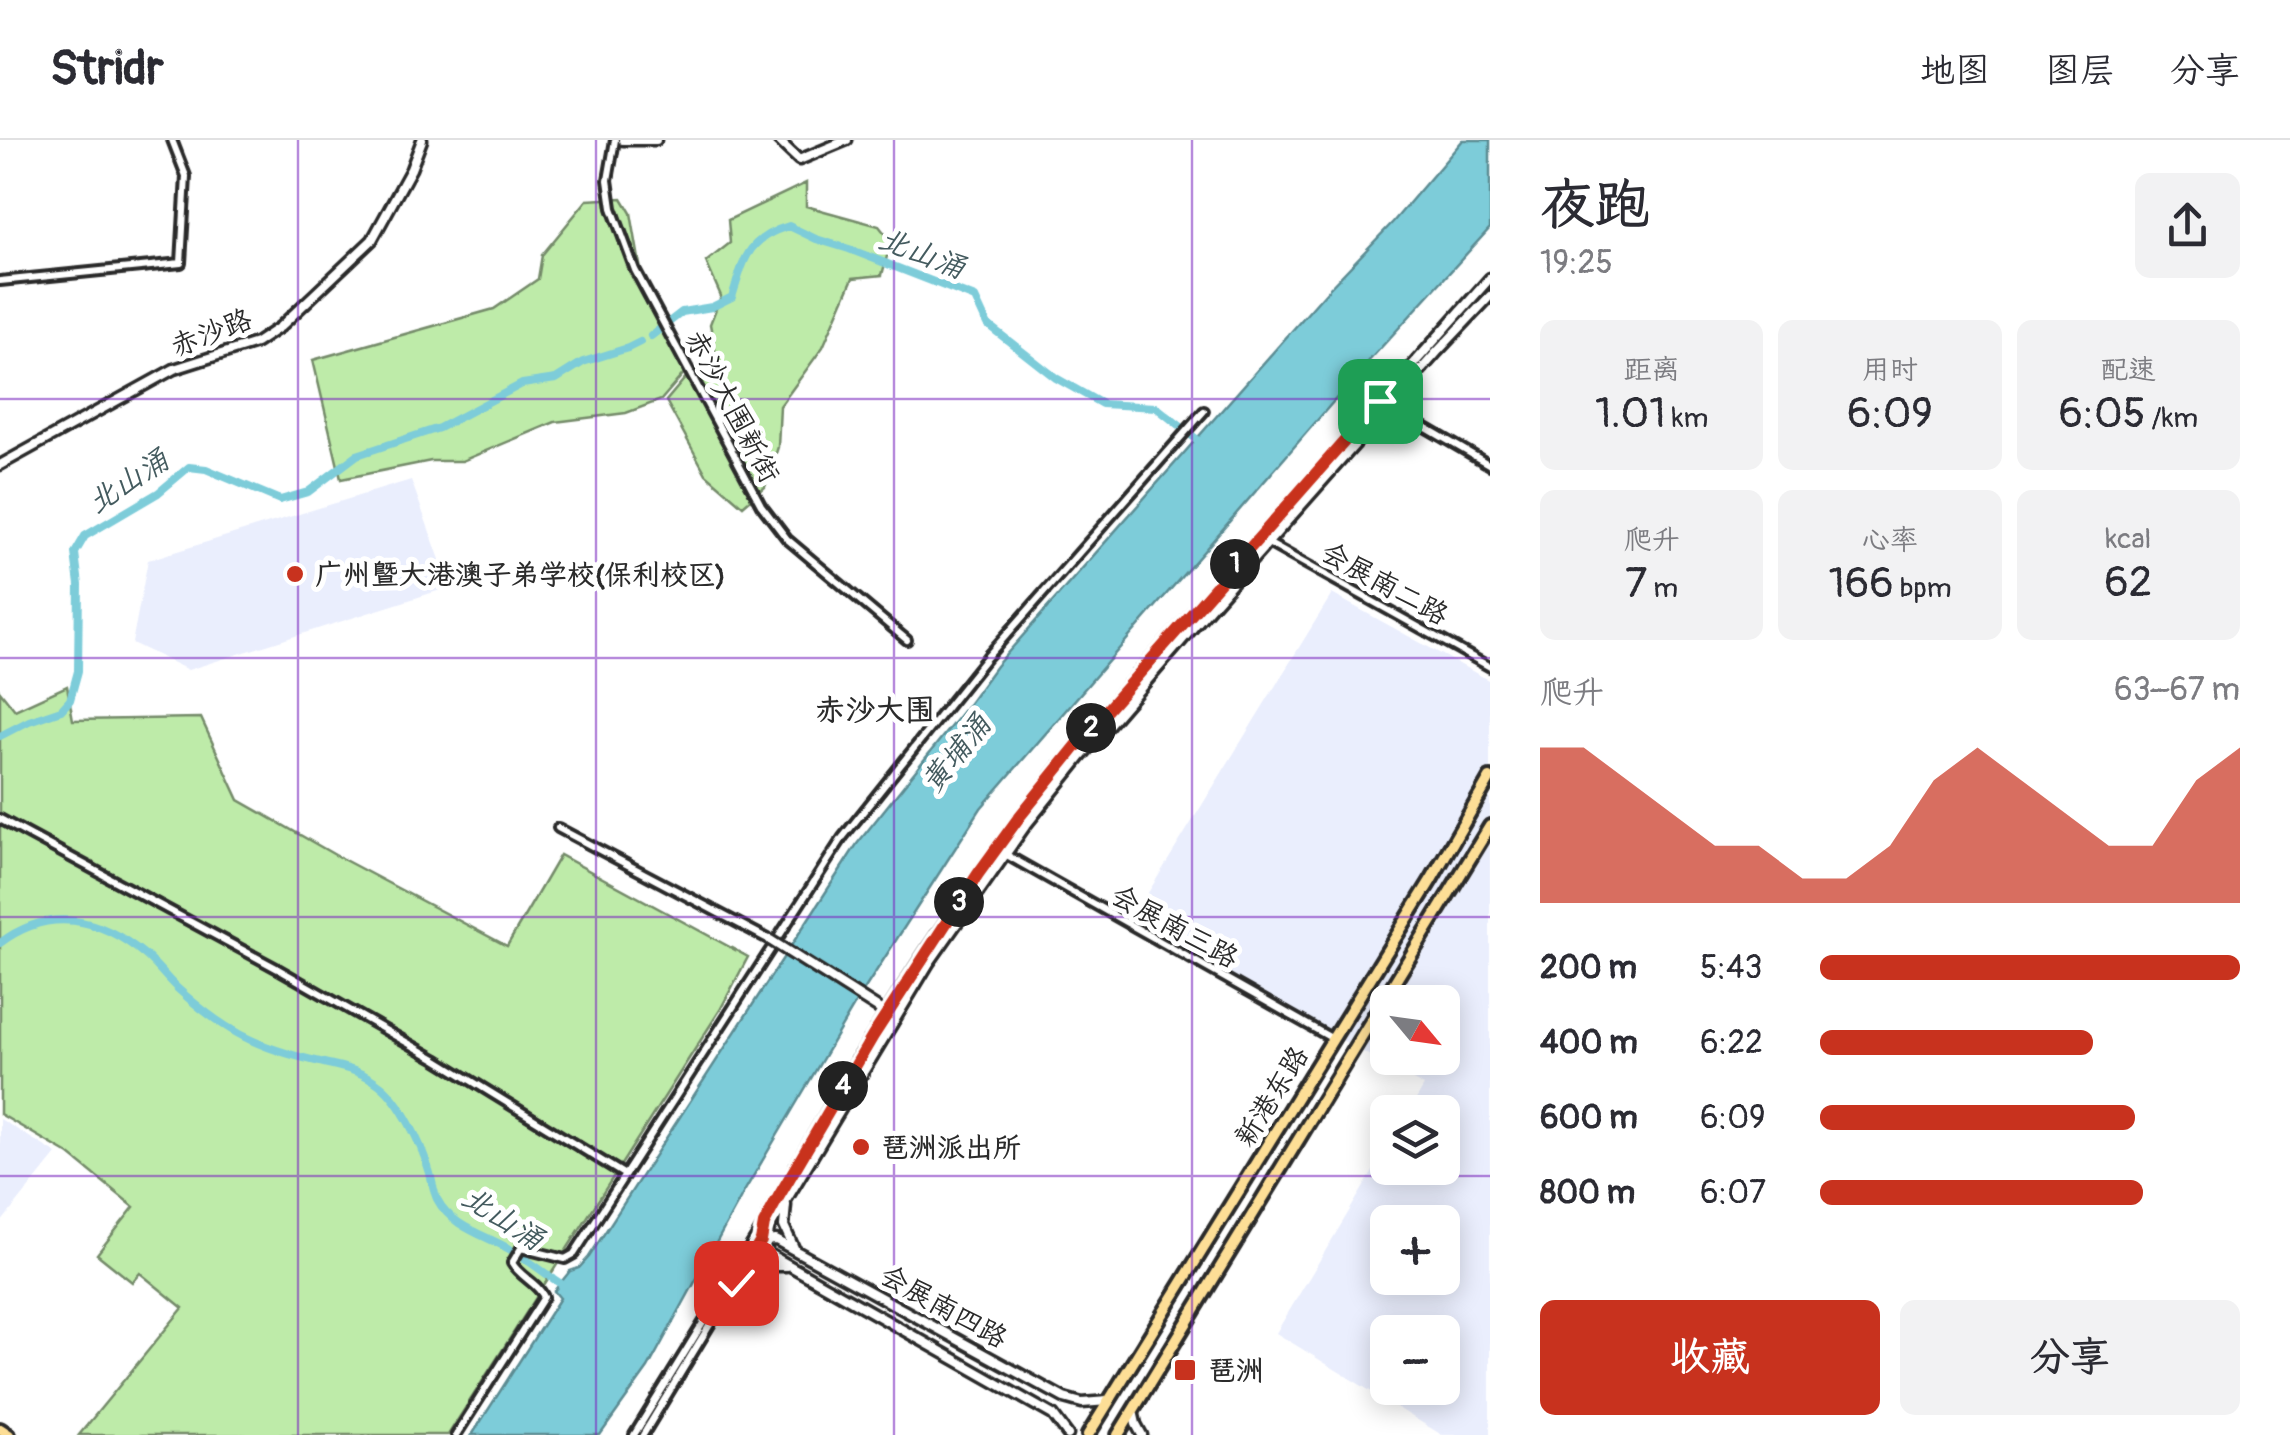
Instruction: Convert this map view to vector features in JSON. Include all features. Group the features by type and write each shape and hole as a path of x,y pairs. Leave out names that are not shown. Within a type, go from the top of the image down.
{"main road":[{"name":"新港东路","path":"1088,1435 1490,778"},
{"name":"新港东路","path":"1118,1435 1490,826"},
{"path":"0,1429 10,1435"}],"street":[{"path":"0,281 181,263 186,176 172,140"},
{"name":"赤沙路","path":"0,464 174,369 256,343 280,327 372,240 411,169 422,140"},
{"name":"赤沙大围新街","path":"615,140 608,180 612,208 635,270 760,505 787,540 907,640"},
{"path":"624,140 656,140"},
{"path":"778,140 799,160 847,140"},
{"path":"642,1435 921,976 1005,854 1080,758 1268,544 1490,278"},
{"path":"634,1435 887,1014 996,849 1082,739 1260,536 1490,296"},
{"path":"1384,405 1490,465"},
{"path":"456,1435 544,1297 512,1263 521,1248 571,1258 843,837 987,657 1204,410"},
{"name":"会展南二路","path":"1260,536 1490,668"},
{"path":"0,818 278,968 625,1175"},
{"path":"558,828 770,940 887,1014"},
{"name":"会展南三路","path":"996,849 1333,1039"},
{"path":"787,1199 784,1226 797,1252"},
{"path":"747,1252 761,1241 764,1224"},
{"name":"会展南四路","path":"1068,1435 1053,1415 789,1266 765,1251 761,1241 776,1240 1064,1405 1108,1401"},
{"path":"736,1283 764,1266 789,1266"},
{"path":"1053,1415 1058,1415 1064,1405"},
{"path":"1133,1411 1142,1435"}],"shaded area":[{"name":"广州暨大港澳子弟学校(保利校区)","path":"411,480 450,587 188,670 132,643 148,560"},
{"path":"1332,594 1490,681 1490,1435 1442,1435 1393,1405 1460,1405 1460,1315 1370,1315 1370,1391 1276,1333 1370,1176 1370,1185 1460,1185 1460,1095 1419,1095 1424,1086 1404,1075 1460,1075 1460,985 1370,985 1370,1056 1130,922"},
{"path":"0,1119 57,1154 0,1224"}],"green space":[{"path":"806,183 806,206 879,226 891,241 882,275 853,278 823,347 780,406 778,447 765,487 743,506 706,474 666,401 687,376 717,359 710,324 721,296 706,262 730,243 728,220"},
{"path":"622,198 631,213 645,294 685,372 661,400 626,413 555,422 462,461 431,461 341,479 313,360 494,309 538,279 542,255 587,200"},
{"path":"67,686 73,720 201,718 239,800 507,946 560,855 748,957 720,1010 448,1435 79,1435 183,1308 140,1273 132,1282 97,1254 134,1207 70,1155 0,1114 0,691 15,710"}],"water":[{"name":"黄埔涌","path":"1463,140 1490,140 1490,228 1366,364 981,808 855,1004 745,1190 648,1368 600,1435 472,1435 560,1298 554,1291 570,1271 589,1257 857,844 996,666"}],"waterway":[{"name":"北山涌","path":"651,336 682,312 712,307 732,297 749,252 764,237 789,226 975,298 987,324 1056,378 1102,404 1156,407 1205,446"},
{"name":"北山涌","path":"0,736 61,710 70,700 78,671 79,585 75,553 85,536 158,493 189,467 206,469 280,500 308,492 357,455 439,428 522,384 556,379 583,362 640,342"},
{"name":"北山涌","path":"0,943 37,924 74,921 92,925 128,942 194,1003 241,1035 278,1051 374,1080 388,1092 409,1124 443,1209 460,1224 518,1254 568,1288"}],"place":[{"name":"广州暨大港澳子弟学校(保利校区)","path":"295,574"},
{"name":"琶洲派出所","path":"861,1147"},
{"name":"琶洲","path":"1185,1370"}],"district":[{"name":"赤沙大围","path":"875,710"}],"route":[{"path":"736,1283 761,1241 764,1224 779,1196 873,1036 928,948 1020,816 1091,728 1380,401"}]}
